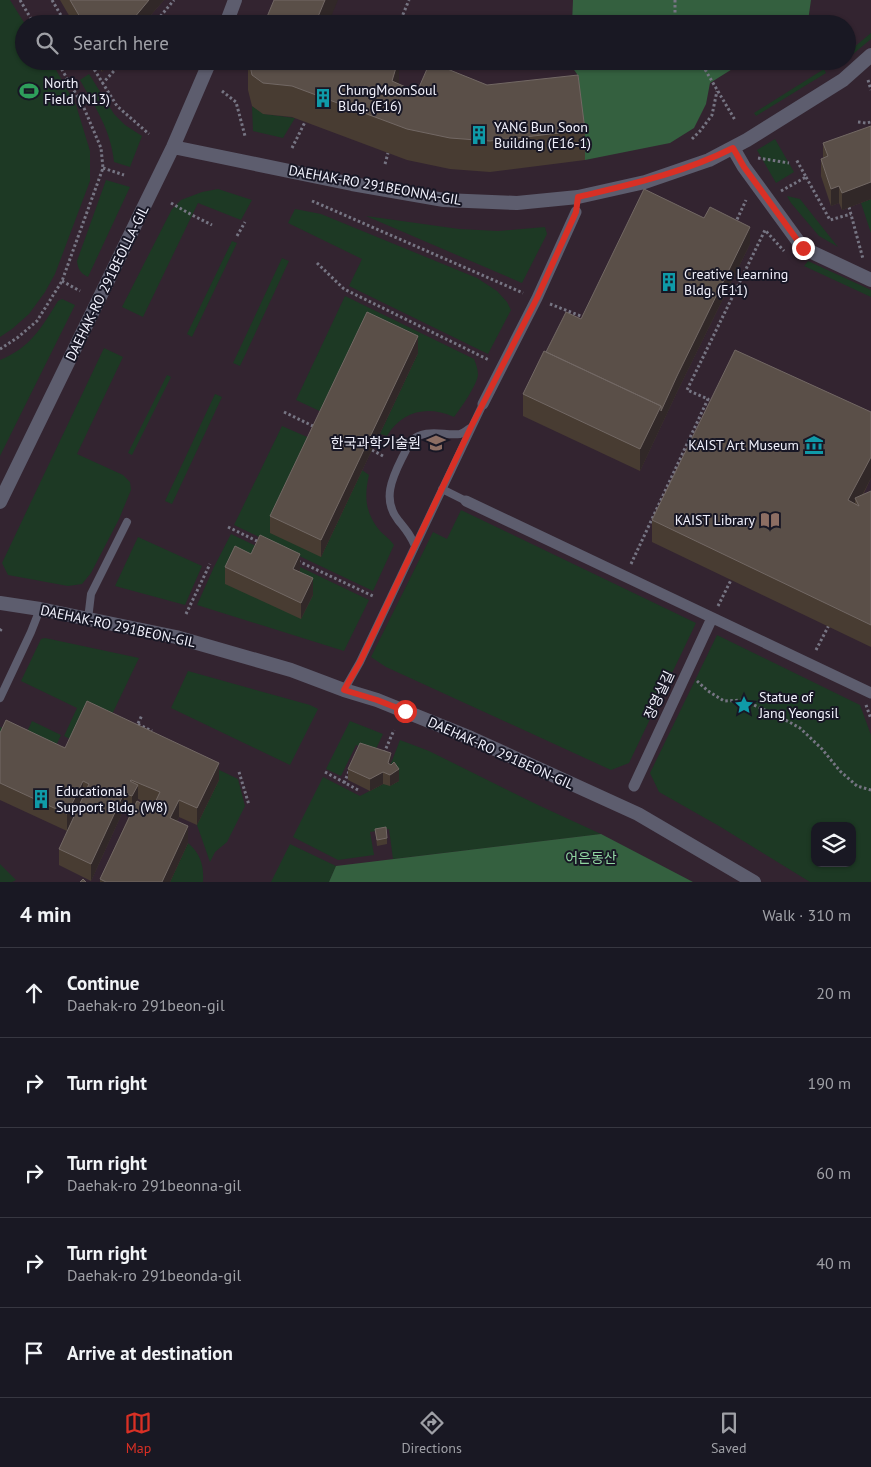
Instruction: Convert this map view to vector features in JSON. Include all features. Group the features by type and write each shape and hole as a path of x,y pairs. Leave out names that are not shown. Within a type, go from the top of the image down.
{"street":[{"path":"229,15 235,0"},
{"name":"DAEHAK-RO 291BEONNA-GIL","path":"856,68 871,55"},
{"name":"DAEHAK-RO 291BEOLLA-GIL","path":"0,502 173,147 206,70"},
{"name":"DAEHAK-RO 291BEONNA-GIL","path":"173,147 352,184 444,200 518,203 578,197 645,182 709,160 733,148 843,80 854,70"},
{"path":"733,148 744,167 803,248 871,280"},
{"path":"483,404 537,298 576,212"},
{"path":"466,501 871,693"},
{"name":"DAEHAK-RO 291BEON-GIL","path":"0,603 40,609 184,639 291,670 377,700 471,738 638,814 754,882"},
{"name":"장영실길","path":"634,786 712,618"}],"lane":[{"path":"576,212 578,197"},
{"path":"344,690 360,662 483,404"},
{"path":"415,546 410,533 392,510 390,488 392,477 409,445 416,437 421,434 436,433 461,434 471,427"},
{"path":"442,489 466,501"},
{"path":"88,619 91,594 127,522"},
{"path":"0,698 40,609"}],"path":[{"path":"20,0 29,15"},
{"path":"52,0 61,15"},
{"path":"162,15 174,0"},
{"path":"403,15 409,0"},
{"path":"675,0 675,15"},
{"path":"0,349 37,321 62,281 103,168 102,148 88,116 62,70"},
{"path":"94,70 117,106 148,134"},
{"path":"102,84 115,70"},
{"path":"705,70 726,102 734,120"},
{"path":"867,76 871,90"},
{"path":"692,139 712,115 717,90"},
{"path":"222,91 236,102 244,136"},
{"path":"292,148 306,122"},
{"path":"858,122 871,122"},
{"path":"385,164 388,153"},
{"path":"758,158 789,163"},
{"path":"796,159 830,220 851,214"},
{"path":"103,168 124,175"},
{"path":"780,192 806,177"},
{"path":"734,225 746,200"},
{"path":"312,201 523,293"},
{"path":"170,203 212,225"},
{"path":"849,207 865,264"},
{"path":"237,236 245,222"},
{"path":"625,576 708,399 687,390 765,230"},
{"path":"317,263 344,289 492,362"},
{"path":"62,281 80,291"},
{"path":"550,304 589,319"},
{"path":"284,412 320,429"},
{"path":"372,450 383,456"},
{"path":"228,527 263,544"},
{"path":"297,560 375,597"},
{"path":"186,614 210,564"},
{"path":"712,618 732,580"},
{"path":"810,663 832,620"},
{"path":"687,672 708,691 724,701 744,700 800,728 822,749 840,771 858,786 871,790"},
{"path":"135,731 142,715"},
{"path":"138,724 152,731"},
{"path":"382,757 394,730"},
{"path":"344,782 351,766"},
{"path":"239,772 249,805"},
{"path":"325,772 360,791"}],"shaded area":[{"name":"한국과학기술원","path":"0,0 871,0 871,882 0,882"}],"green space":[{"path":"0,0 10,0 19,15 15,15 15,70 56,70 76,105 90,151 90,181 55,274 45,292 29,314 0,337"},
{"path":"573,0 811,0 809,15 572,15"},
{"path":"871,33 871,39 856,52 856,46"},
{"path":"574,70 731,70 710,83 706,104 694,128 670,143 585,160 578,106 579,77"},
{"path":"824,70 826,73 756,116 754,113"},
{"path":"89,74 114,114 125,125 142,136 130,167 114,162 110,139 106,129 80,80"},
{"path":"252,106 264,114 295,118 283,138 253,131"},
{"path":"775,139 794,172 776,183 757,150"},
{"path":"106,180 130,187 88,277 80,270 77,261"},
{"path":"218,189 252,200 241,220 198,203 143,317 122,307 172,209 181,200 202,192"},
{"path":"787,196 800,199 838,247 819,236"},
{"path":"871,199 871,233 861,203"},
{"path":"295,209 321,214 477,278 497,291 507,302 511,310 488,354 349,286 362,259 288,223"},
{"path":"366,216 459,229 498,231 545,227 547,234 522,283"},
{"path":"232,241 237,243 192,337 187,334"},
{"path":"282,258 289,261 240,366 233,363"},
{"path":"808,261 871,290 871,297 804,266"},
{"path":"345,296 474,359 478,371 475,385 454,417 434,411 416,413 400,421 387,436 380,434 418,353 326,414 296,400"},
{"path":"62,299 75,305 0,456 0,360 27,343 41,328 58,301"},
{"path":"104,348 123,357 77,454 123,475 130,482 131,490 119,519 91,573 82,584 68,586 8,575 2,563"},
{"path":"167,375 171,377 132,455 128,453"},
{"path":"215,394 222,397 172,504 165,501"},
{"path":"282,426 314,440 321,557 362,470 369,475 366,497 371,518 380,531 394,545 373,591 234,525"},
{"path":"461,510 696,623 629,763 611,770 386,667 371,657 433,532 447,539"},
{"path":"231,534 369,600 344,651 197,605"},
{"path":"138,537 202,566 185,605 115,586"},
{"path":"717,635 860,705 871,735 871,882 810,882 719,826 659,792 650,773"},
{"path":"45,638 139,658 106,727 76,742 64,736 77,708 21,681 41,639"},
{"path":"188,671 310,705 318,709 290,765 171,708"},
{"path":"32,721 61,735 54,750 0,734 0,727 24,738"},
{"path":"350,721 383,734 375,751 356,745 341,776 326,769"},
{"path":"151,737 238,779 245,806 227,842 215,852 210,862 197,825"},
{"path":"400,740 429,751 601,834 393,859 389,829 370,832 374,855 338,860 293,837 323,777 360,796 383,784"},
{"name":"어은동산","path":"601,834 693,882 329,882 336,866"},
{"path":"188,843 196,851 201,861 203,882 170,882"},
{"path":"290,844 336,866 329,882 271,882"},
{"path":"0,864 16,880 0,882"}],"building":[{"path":"70,0 149,0 136,15 79,15"},
{"path":"274,0 325,0 319,15 268,15"},
{"path":"251,70 395,70 392,81 417,92 427,70 450,70 487,85 578,75 585,130 490,141 450,138 407,129 292,86 263,83 252,75"},
{"path":"871,126 871,182 842,193 839,186 831,189 821,159 828,156 823,143"},
{"name":"Creative Learning Bldg. (E11)","path":"644,189 704,218 710,207 750,227 661,411 661,406 546,352 566,312 581,319"},
{"path":"367,312 418,336 321,540 270,516"},
{"path":"735,350 871,412 871,457 848,500 859,506 855,498 871,491 871,625 652,520"},
{"path":"544,351 661,406 640,449 523,394"},
{"path":"260,535 300,554 293,569 313,578 301,603 225,567 235,546 251,554"},
{"name":"Educational Support Bldg. (W8)","path":"87,701 219,763 197,808 179,800 170,818 188,826 162,882 106,882 100,879 137,801 152,809 160,792 130,781 138,785 132,796 124,793 91,864 59,849 89,784 83,781 67,814 0,783 0,733 6,720 65,748"},
{"path":"360,743 391,753 388,763 391,765 394,762 399,769 390,775 383,772 370,779 348,769"},
{"path":"386,827 387,838 377,840 375,829"}],"place":[{"name":"North Field (N13)","path":"29,91"},
{"name":"ChungMoonSoul Bldg. (E16)","path":"323,98"},
{"name":"YANG Bun Soon Building (E16-1)","path":"479,135"},
{"name":"Creative Learning Bldg. (E11)","path":"669,282"},
{"name":"한국과학기술원","path":"436,443"},
{"name":"KAIST Art Museum","path":"814,445"},
{"name":"KAIST Library","path":"770,520"},
{"name":"Statue of Jang Yeongsil","path":"744,705"},
{"name":"Educational Support Bldg. (W8)","path":"41,799"}],"route":[{"path":"405,711 344,690 360,662 471,427 537,298 576,212 578,197 645,182 709,160 733,148 744,167 803,248"}]}
